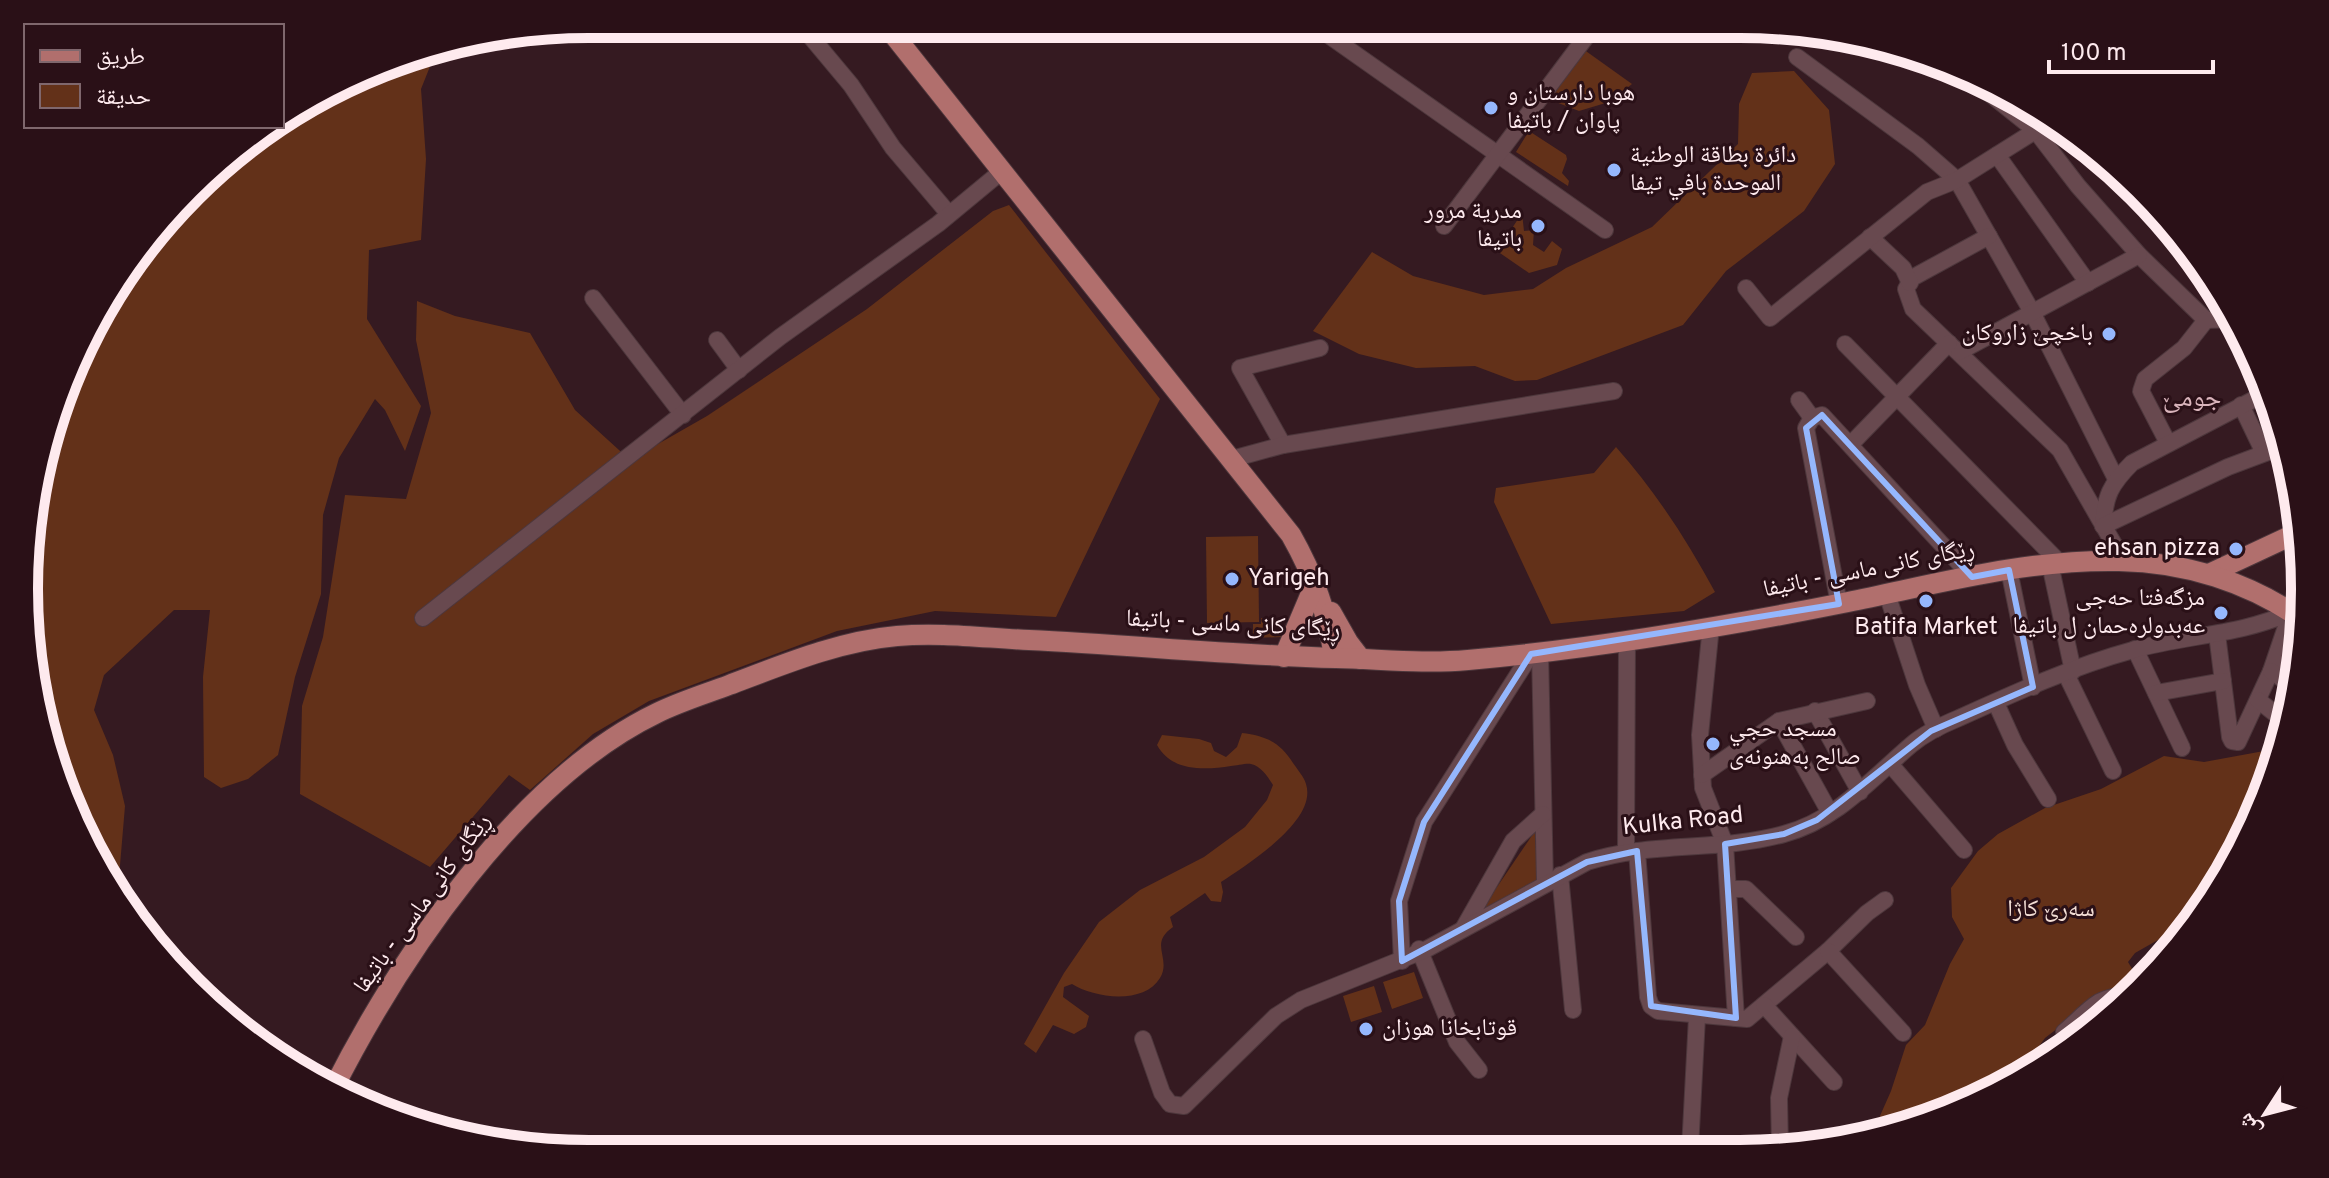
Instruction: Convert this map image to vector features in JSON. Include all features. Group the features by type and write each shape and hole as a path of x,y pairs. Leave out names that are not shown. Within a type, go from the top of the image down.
{"main road":[{"path":"896,38 1291,535 1306,561 1328,658"},
{"path":"2211,573 2288,537"},
{"path":"2259,551 2250,565 2251,574 2290,612"},
{"name":"ڕێگای کانی ماسی - باتيفا","path":"338,1080 411,957 481,862 511,827 564,776 611,739 658,712 780,666 839,648 897,636 1090,643 1284,657 1429,662 1536,653 1627,640 1839,604 2009,570 2123,560 2211,573 2290,612"},
{"path":"1284,657 1313,589"},
{"path":"1313,589 1319,590 1361,659"}],"street":[{"path":"812,38 851,85 893,148 949,214"},
{"path":"1332,38 1605,230"},
{"path":"1444,226 1585,38"},
{"path":"1797,57 1918,146 1957,180 2032,312 2116,479"},
{"path":"2006,107 2035,130 2078,186 2139,255 2206,320 2220,320"},
{"path":"1746,288 1770,318 1927,192 1957,180 2040,127"},
{"path":"1997,155 2088,283"},
{"path":"423,618 780,337 949,214 1002,171"},
{"path":"1989,236 1912,278 1906,289 1913,309 2060,450 2123,560"},
{"path":"1870,237 1903,268 1910,283"},
{"path":"1851,444 1954,348 2032,312 2139,255"},
{"path":"593,298 683,415"},
{"path":"2168,443 2141,391 2145,379 2184,348 2206,320"},
{"path":"717,340 739,370"},
{"path":"1845,344 2055,564 2070,673 2113,771"},
{"path":"1283,445 1240,368 1320,348"},
{"path":"1232,459 1283,445 1614,391"},
{"path":"2103,526 2105,500 2116,479 2132,463 2256,398"},
{"path":"1799,400 1812,418"},
{"path":"2241,405 2264,453"},
{"path":"1839,604 1806,428 1812,418 1822,415 1972,577"},
{"path":"2103,526 2228,467 2273,450"},
{"path":"2009,570 2033,687"},
{"path":"1887,594 1917,685 1936,729"},
{"path":"2217,634 2232,741 2238,742 2271,671 2290,612"},
{"name":"Kulka Road","path":"1143,1039 1162,1093 1170,1104 1184,1106 1276,1016 1301,1000 1402,961 1587,862 1612,853 1725,844 1784,834 1830,813 1860,792 1912,744 1936,729 2033,687 2135,649 2269,622 2290,612"},
{"path":"1711,626 1700,735 1702,775 1703,788 1725,844 1736,1018"},
{"path":"1627,640 1632,852 1651,1006 1658,1011 1697,1017 1747,1019 1885,900"},
{"path":"2135,649 2182,748"},
{"path":"1536,653 1543,814 1573,1010"},
{"path":"1402,961 1399,901 1424,822 1536,653"},
{"path":"2271,671 2283,679"},
{"path":"2156,693 2223,681"},
{"path":"2258,700 2276,714"},
{"path":"1702,775 1779,721 1867,701"},
{"path":"1996,703 2015,745 2048,799"},
{"path":"1815,711 1860,792"},
{"path":"1779,721 1830,813"},
{"path":"1891,765 1964,850"},
{"path":"1463,929 1513,841 1543,814"},
{"path":"1728,889 1746,889 1796,937"},
{"path":"1420,951 1457,1042 1479,1070"},
{"path":"1828,951 1903,1033"},
{"path":"2065,1033 2097,1003 2108,998"},
{"path":"1764,1005 1834,1082"},
{"path":"1690,1140 1697,1017"},
{"path":"1780,1139 1779,1098 1792,1036"}],"highlighted area":[{"path":"1822,415 1972,577 2009,570 2033,687 1931,731 1817,820 1784,834 1725,844 1736,1018 1651,1006 1637,851 1587,862 1402,961 1399,901 1424,822 1531,654 1839,604 1806,428"}],"green space":[{"path":"1583,49 1632,84 1609,102 1579,111 1548,99"},
{"path":"432,61 421,89 426,159 421,240 369,250 367,319 421,406 405,451 385,410 375,399 339,458 323,515 321,594 295,677 278,755 248,779 221,788 204,777 203,677 210,610 174,610 104,675 94,710 113,755 125,806 119,876 95,833 67,766 49,696 39,625 39,553 43,517 57,446 80,378 112,313 131,283 199,199 254,152 313,112 378,80"},
{"path":"1794,71 1829,110 1835,164 1804,211 1726,271 1683,325 1537,380 1515,381 1475,366 1416,368 1359,354 1313,331 1372,252 1413,276 1484,295 1533,289 1566,268 1652,227 1738,144 1739,104 1752,73"},
{"path":"1529,131 1566,155 1562,173 1569,181 1568,186 1516,152"},
{"path":"1009,205 1160,399 1056,617 935,611 837,631 649,701 593,734 530,790 509,775 430,867 300,794 302,706 323,637 345,495 406,499 431,413 416,340 417,301 455,316 530,333 575,410 630,460 707,416 867,309 993,211"},
{"path":"1522,213 1524,231 1534,230 1533,245 1544,252 1552,241 1562,249 1557,265 1529,273 1497,251"},
{"path":"1616,447 1670,516 1715,592 1684,611 1551,624 1494,502 1496,488 1594,473"},
{"name":"Yarigeh","path":"1258,536 1259,622 1207,623 1206,537"},
{"path":"1261,618 1277,622 1276,629 1284,632 1282,637 1253,638 1253,624 1261,624"},
{"path":"1242,733 1272,741 1288,756 1306,784 1307,798 1301,813 1277,840 1221,882 1221,902 1211,901 1205,893 1170,917 1173,927 1162,939 1161,945 1163,971 1153,987 1118,996 1093,993 1072,984 1064,987 1063,997 1089,1016 1086,1027 1074,1034 1053,1025 1036,1053 1024,1044 1064,973 1099,922 1140,890 1204,857 1245,827 1267,800 1273,785 1261,769 1251,764 1210,768 1180,765 1163,754 1157,745 1162,735 1211,743 1214,751 1226,757 1237,747"},
{"name":"سەرێ کاژا","path":"2266,752 2249,800 2217,864 2169,934 2135,953 2128,962 2135,973 2130,979 2097,998 2045,1038 2032,1056 2016,1066 1951,1098 1877,1122 1906,1045 1925,1025 1950,964 1964,939 1952,917 1951,888 1978,851 1998,834 2045,808 2101,789 2164,756 2204,762"},
{"path":"1535,831 1538,882 1476,918"},
{"path":"1414,972 1423,998 1392,1009 1383,982"},
{"path":"1374,986 1382,1012 1351,1022 1343,996"}],"place":[{"name":"هوبا دارستان و پاوان / باتيفا","path":"1491,108"},
{"name":"دائرة بطاقة الوطنية الموحدة بافي تيفا","path":"1614,170"},
{"name":"مدرية مرور باتيفا","path":"1538,226"},
{"name":"باخچێ زاروکان","path":"2109,334"},
{"name":"ehsan pizza","path":"2236,549"},
{"name":"Yarigeh","path":"1232,579"},
{"name":"Batifa Market","path":"1926,601"},
{"name":"مزگەفتا حەجی عەبدولرەحمان ل باتیفا","path":"2221,613"},
{"name":"مسجد حجي صالح بەھنونەی","path":"1713,744"},
{"name":"قوتابخانا هوزان","path":"1366,1029"}],"district":[{"name":"جومێ","path":"2192,399"}]}
